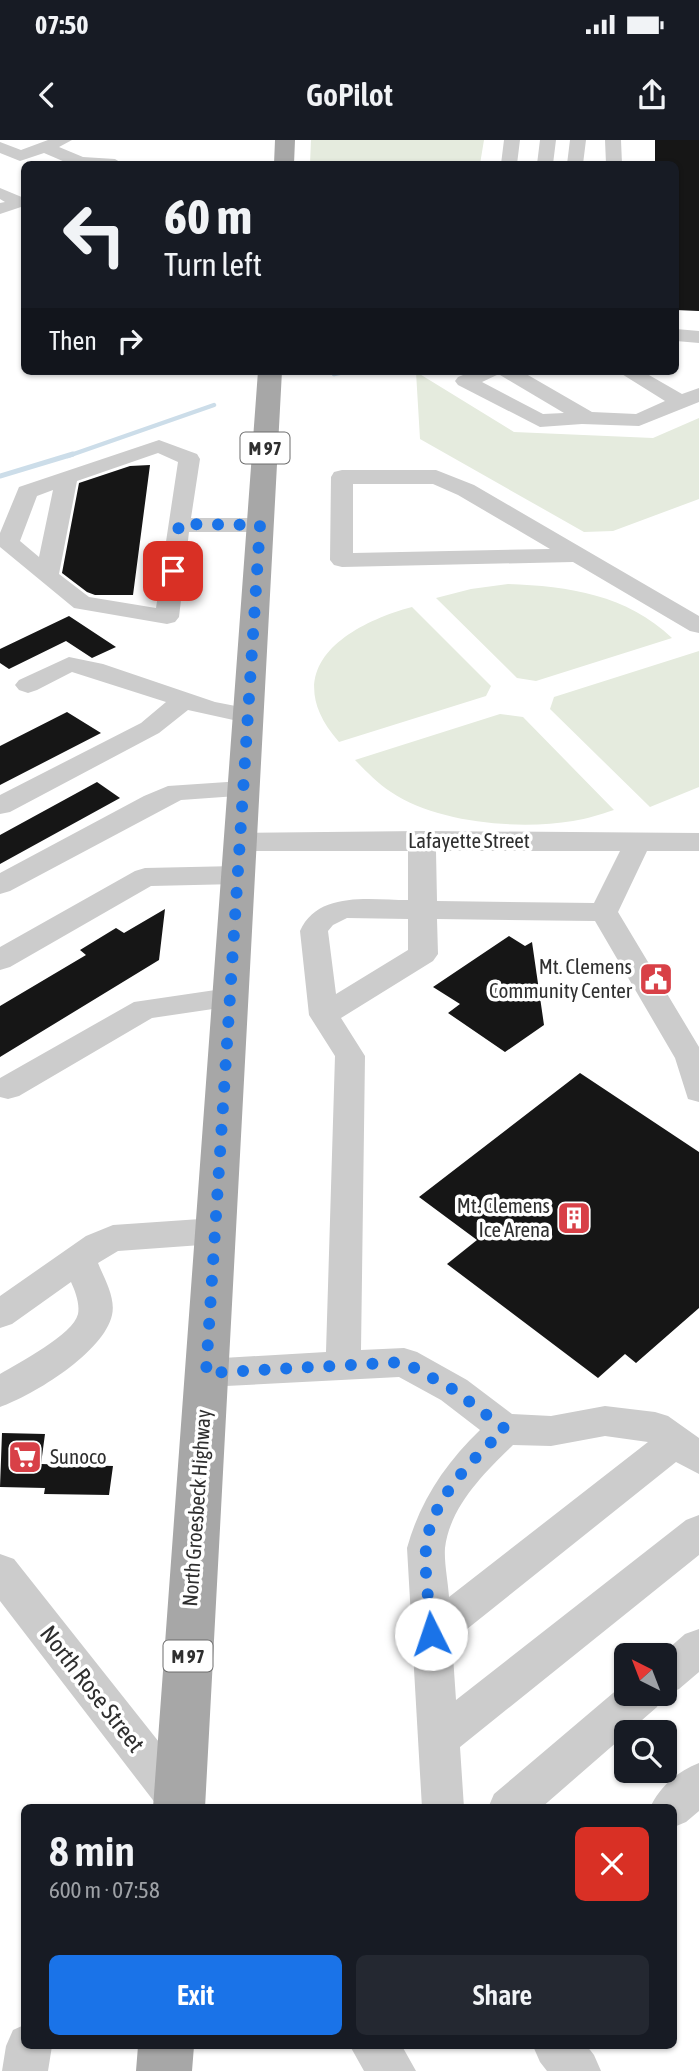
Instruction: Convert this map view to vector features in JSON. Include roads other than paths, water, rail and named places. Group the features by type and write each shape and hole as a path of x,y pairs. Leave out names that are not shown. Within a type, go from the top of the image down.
{"main road":[{"path":"284,161 285,140"},
{"name":"North Groesbeck Highway","path":"181,1804 270,375"},
{"path":"164,2071 166,2049"}],"street":[{"path":"0,147 20,156 64,140"},
{"path":"509,161 512,140"},
{"path":"545,161 548,140"},
{"path":"575,161 578,140"},
{"path":"613,140 614,161"},
{"path":"44,147 72,161"},
{"path":"0,192 21,183"},
{"path":"0,192 21,201"},
{"path":"0,209 21,201"},
{"path":"679,335 699,337"},
{"path":"481,375 465,381 536,421 639,420 691,398"},
{"path":"514,375 589,419"},
{"path":"636,375 691,398"},
{"path":"680,376 699,386"},
{"path":"159,446 189,458 179,524 167,617 82,603 8,542 27,492 159,446"},
{"path":"47,576 67,477"},
{"path":"577,555 342,560 342,477 423,477 443,480 577,555 699,626"},
{"path":"179,524 260,525"},
{"path":"28,685 69,664 210,709 247,715"},
{"path":"0,806 150,727 183,701"},
{"path":"0,886 153,802 177,792 242,789"},
{"path":"324,1015 423,954 422,840"},
{"name":"Lafayette Street","path":"0,960 145,877 238,859 422,840 699,842"},
{"path":"604,912 638,841"},
{"path":"343,1366 350,1056 324,1015 314,931 317,922 330,913 346,909 604,912"},
{"path":"604,912 690,1058 699,1091"},
{"path":"8,1088 145,1009 229,998"},
{"path":"0,1314 79,1258 113,1238 215,1231"},
{"path":"0,1392 66,1348 91,1327 96,1318 95,1308 79,1258"},
{"path":"206,1373 404,1362 454,1390 505,1429 551,1431 606,1421 655,1427 687,1450 431,1634"},
{"path":"443,1804 426,1548 433,1518 473,1460 505,1429"},
{"path":"438,1739 699,1532"},
{"name":"North Rose Street","path":"3,1581 180,1804"},
{"path":"677,1666 699,1647"},
{"path":"514,1804 629,1706"},
{"path":"675,1804 699,1783"},
{"path":"25,2071 29,2049"},
{"path":"375,2049 393,2071"},
{"path":"559,2049 579,2071"}],"waterway":[{"path":"68,456 214,405"},
{"path":"0,476 73,454"}],"place":[{"name":"Mt. Clemens Community Center","path":"656,979"},
{"name":"Mt. Clemens Ice Arena","path":"574,1218"},
{"name":"Sunoco","path":"25,1457"}]}
